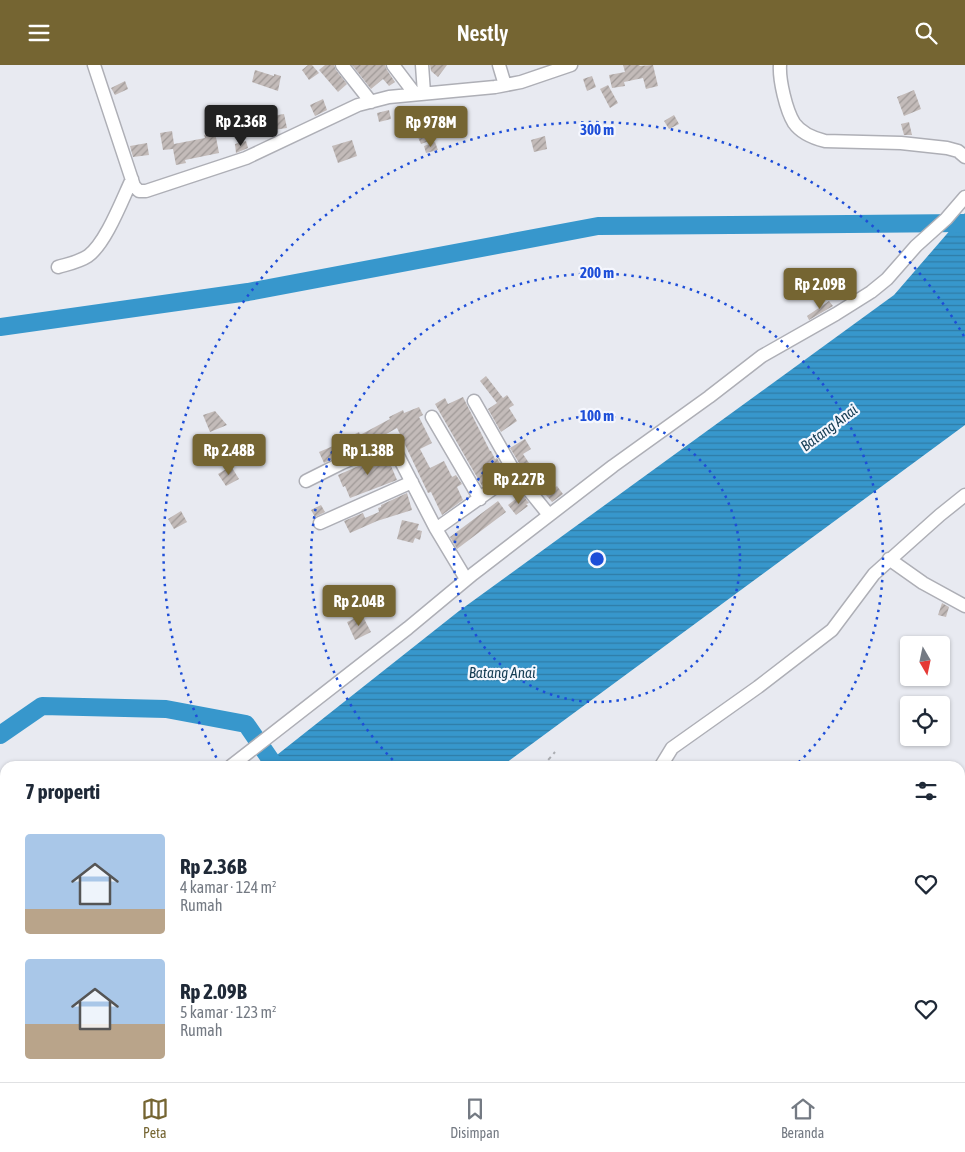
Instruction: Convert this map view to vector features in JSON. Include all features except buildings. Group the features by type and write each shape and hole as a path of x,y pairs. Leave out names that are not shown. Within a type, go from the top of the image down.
{"street":[{"path":"94,65 134,186 139,191 154,190 246,158 358,105 389,97 521,82 571,65"},
{"path":"342,65 371,102"},
{"path":"393,65 419,93"},
{"path":"419,93 422,65"},
{"path":"499,65 505,85"},
{"path":"780,65 780,77 784,94 795,123 813,138 825,141 901,143 947,148 958,151 965,157"},
{"path":"58,267 74,263 88,256 98,244 118,209 132,179"},
{"path":"237,761 408,629 466,579 762,356 871,292 887,279 916,246 946,219 965,197"},
{"path":"474,401 515,473 549,515"},
{"path":"432,417 480,499"},
{"path":"306,481 383,445 389,445 394,448 436,529 466,579"},
{"path":"436,529 515,473"},
{"path":"320,523 412,482"},
{"path":"664,761 672,748 758,687 832,630 874,574 965,495"},
{"path":"889,559 923,583 965,606"}],"path":[{"path":"547,761 555,752"}],"water":[{"name":"Batang Anai","path":"965,213 965,425 509,761 269,761 459,611 894,295"}],"waterway":[{"path":"0,327 248,292 598,226 965,223"},
{"path":"0,735 42,706 166,709 246,724 272,761"}]}
